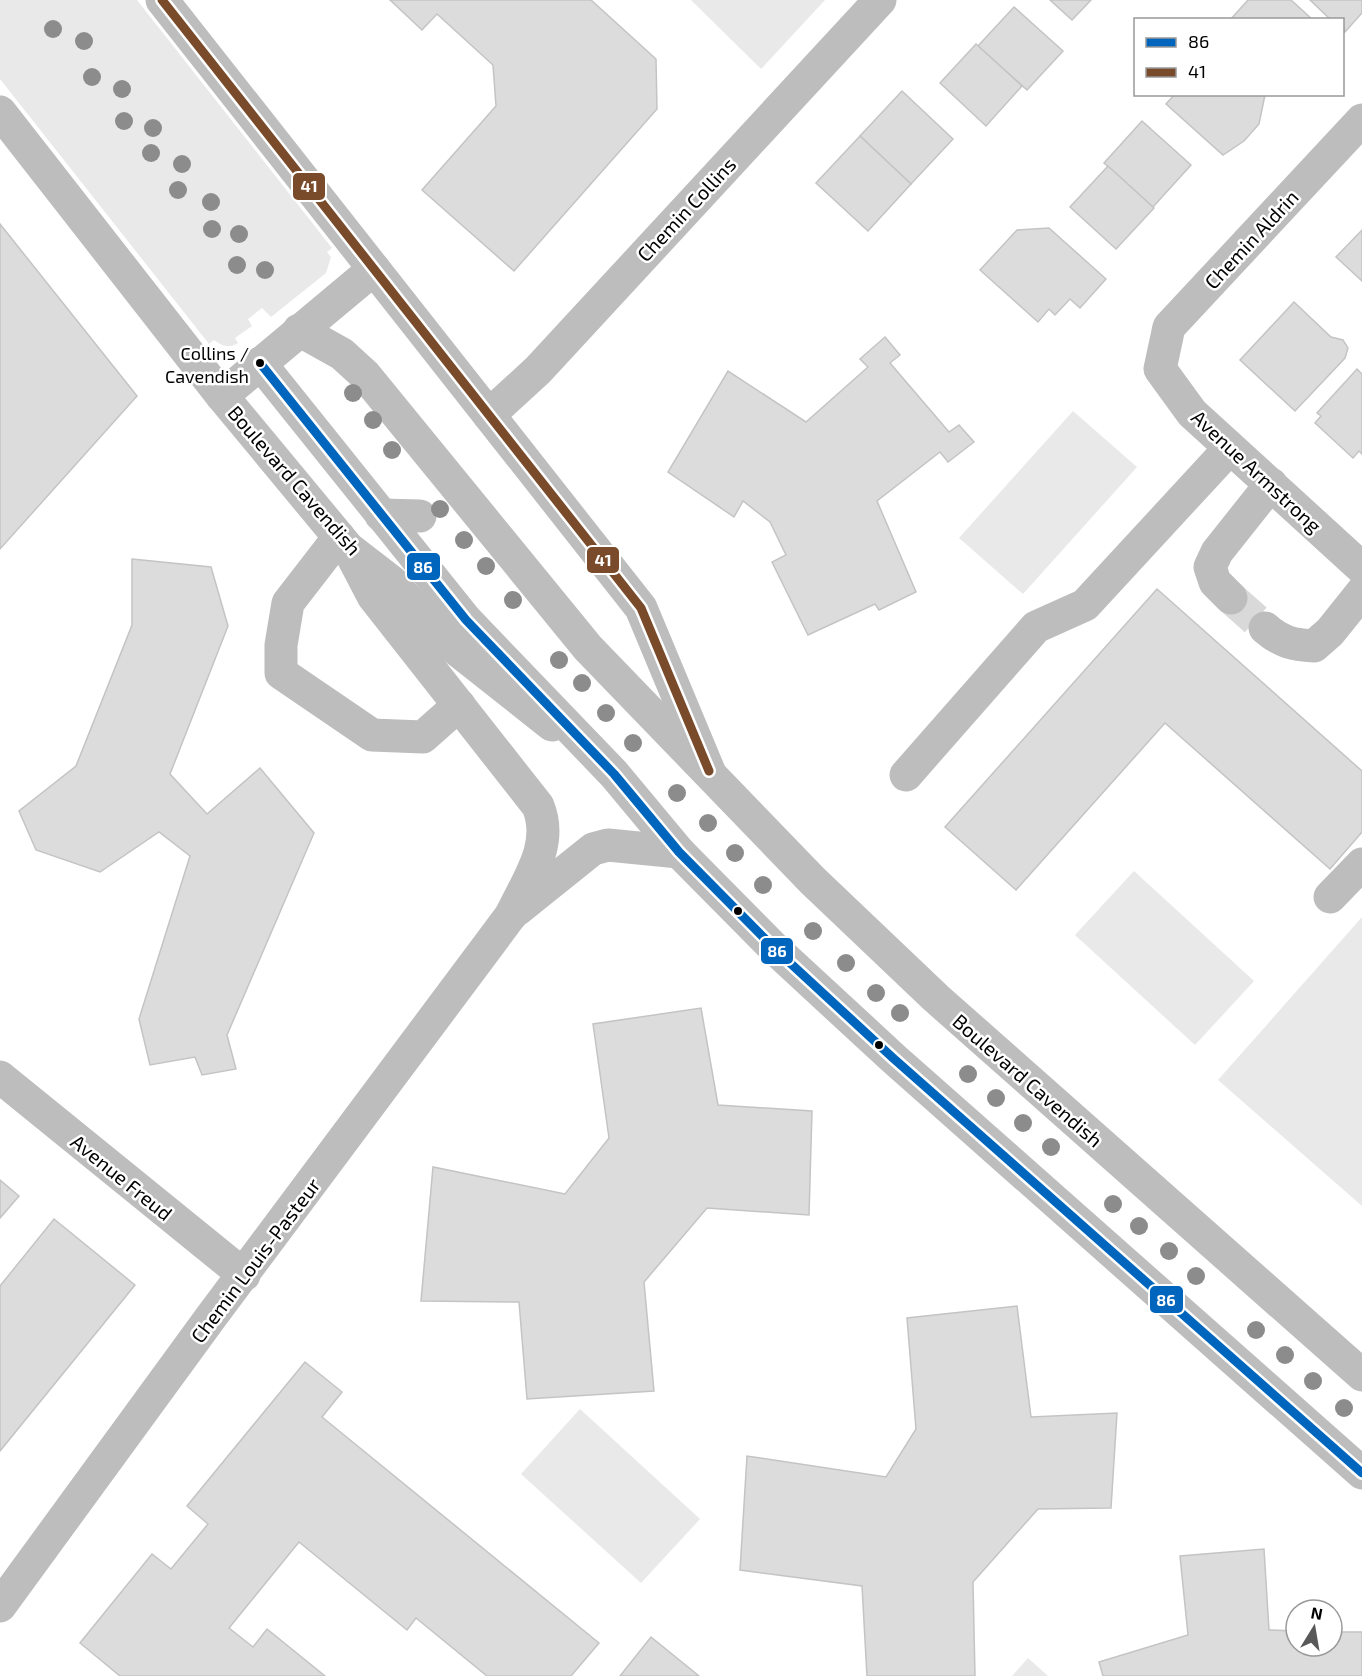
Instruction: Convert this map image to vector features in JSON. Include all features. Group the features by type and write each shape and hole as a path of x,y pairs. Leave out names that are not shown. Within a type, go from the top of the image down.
{"street":[{"name":"Boulevard Cavendish","path":"162,0 641,608 709,771"},
{"name":"Chemin Collins","path":"489,415 538,370 880,0"},
{"name":"Boulevard Cavendish","path":"0,112 222,396 343,543 392,582 442,638 614,774"},
{"name":"Chemin Aldrin","path":"1160,369 1168,327 1362,120"},
{"path":"222,396 374,268"},
{"name":"Boulevard Cavendish","path":"299,330 342,354 365,375 588,648 813,881 936,998 1362,1374"},
{"name":"Boulevard Cavendish","path":"260,363 466,620 614,774 679,852 835,1006 1362,1473"},
{"name":"Avenue Armstrong","path":"1160,369 1192,413 1362,568"},
{"path":"906,775 1036,627 1085,604 1230,448"},
{"path":"1231,598 1215,582 1210,567 1217,552 1270,484"},
{"path":"381,515 420,516"},
{"path":"459,705 423,736 372,735 281,673 281,645 288,603 343,543 373,596 531,796 543,819 545,834 542,849 511,915"},
{"path":"1265,628 1279,640 1293,645 1314,646 1330,632 1362,592"},
{"path":"511,915 593,849 608,845 679,852"},
{"path":"1330,897 1362,864"},
{"name":"Chemin Louis-Pasteur","path":"0,1606 511,915"},
{"name":"Avenue Freud","path":"0,1077 244,1275"}],"shaded area":[{"path":"0,0 137,0 332,248 327,252 331,257 326,273 271,317 262,308 248,319 252,326 235,338 238,343 225,346 214,340 209,344 0,79"},
{"path":"691,0 825,0 761,69"},
{"path":"1073,411 1137,467 1023,594 959,538"},
{"path":"1134,871 1254,981 1195,1045 1075,935"},
{"path":"1362,917 1362,1206 1218,1080"},
{"path":"580,1409 700,1519 641,1583 521,1474"},
{"path":"1028,1658 1048,1676 1012,1676"}],"building":[{"path":"390,0 591,0 656,59 657,109 514,271 422,190 496,106 493,65 437,14 422,30"},
{"path":"1050,0 1091,0 1072,20"},
{"path":"1248,0 1291,0 1311,18 1232,18"},
{"path":"1310,0 1362,0 1362,13 1345,32 1344,18 1329,18"},
{"path":"1014,7 1063,51 1027,90 978,46"},
{"path":"976,44 1022,86 986,126 940,83"},
{"path":"902,91 953,139 911,184 860,136"},
{"path":"1173,96 1265,96 1259,124 1244,141 1223,155 1166,104"},
{"path":"1142,121 1191,165 1153,207 1104,163"},
{"path":"860,136 911,184 868,231 816,183"},
{"path":"1108,166 1154,208 1116,249 1070,207"},
{"path":"0,224 137,396 0,549"},
{"path":"1049,228 1106,279 1080,308 1070,299 1055,315 1049,309 1038,322 980,270 1017,230"},
{"path":"1362,230 1362,281 1336,257"},
{"path":"1294,302 1331,337 1343,340 1348,348 1345,358 1295,411 1240,360"},
{"path":"885,337 900,355 890,363 949,432 959,425 974,442 948,462 940,452 877,501 916,592 879,610 875,604 808,635 772,562 786,555 770,522 743,501 734,517 668,472 728,371 806,422 868,367 860,359"},
{"path":"1357,369 1362,374 1362,454 1359,451 1353,458 1315,423 1321,416 1317,413"},
{"path":"132,559 211,567 228,626 170,774 207,814 260,768 314,833 227,1035 236,1069 202,1075 195,1057 150,1065 139,1019 190,856 159,832 100,872 36,850 19,811 76,766 132,625"},
{"path":"1157,589 1362,771 1362,832 1330,869 1165,723 1016,890 945,827"},
{"path":"701,1008 718,1105 812,1111 809,1215 707,1208 644,1282 654,1391 527,1399 519,1302 421,1301 433,1167 565,1194 609,1138 593,1024"},
{"path":"0,1180 19,1196 0,1218"},
{"path":"54,1219 135,1285 0,1451 0,1286"},
{"path":"1017,1306 1031,1417 1117,1413 1111,1508 1038,1509 973,1582 975,1676 867,1676 862,1586 740,1570 747,1456 886,1477 916,1429 907,1318"},
{"path":"305,1362 342,1392 322,1417 599,1643 571,1676 487,1676 416,1618 407,1630 299,1542 229,1628 253,1647 267,1629 325,1676 120,1676 80,1643 152,1554 171,1569 208,1524 187,1506"},
{"path":"1264,1549 1269,1630 1284,1631 1284,1658 1344,1658 1344,1632 1362,1632 1362,1676 1103,1676 1099,1662 1188,1635 1180,1556"},
{"path":"651,1637 699,1676 620,1676"}],"tunnel":[{"path":"1231,598 1265,628"}],"transit line":[{"name":"41","path":"162,0 641,608 709,771"},
{"name":"86","path":"260,363 466,620 614,774 679,852 775,949 893,1058 1362,1473"}],"place":[{"name":"Collins / Cavendish","path":"260,363"}]}
